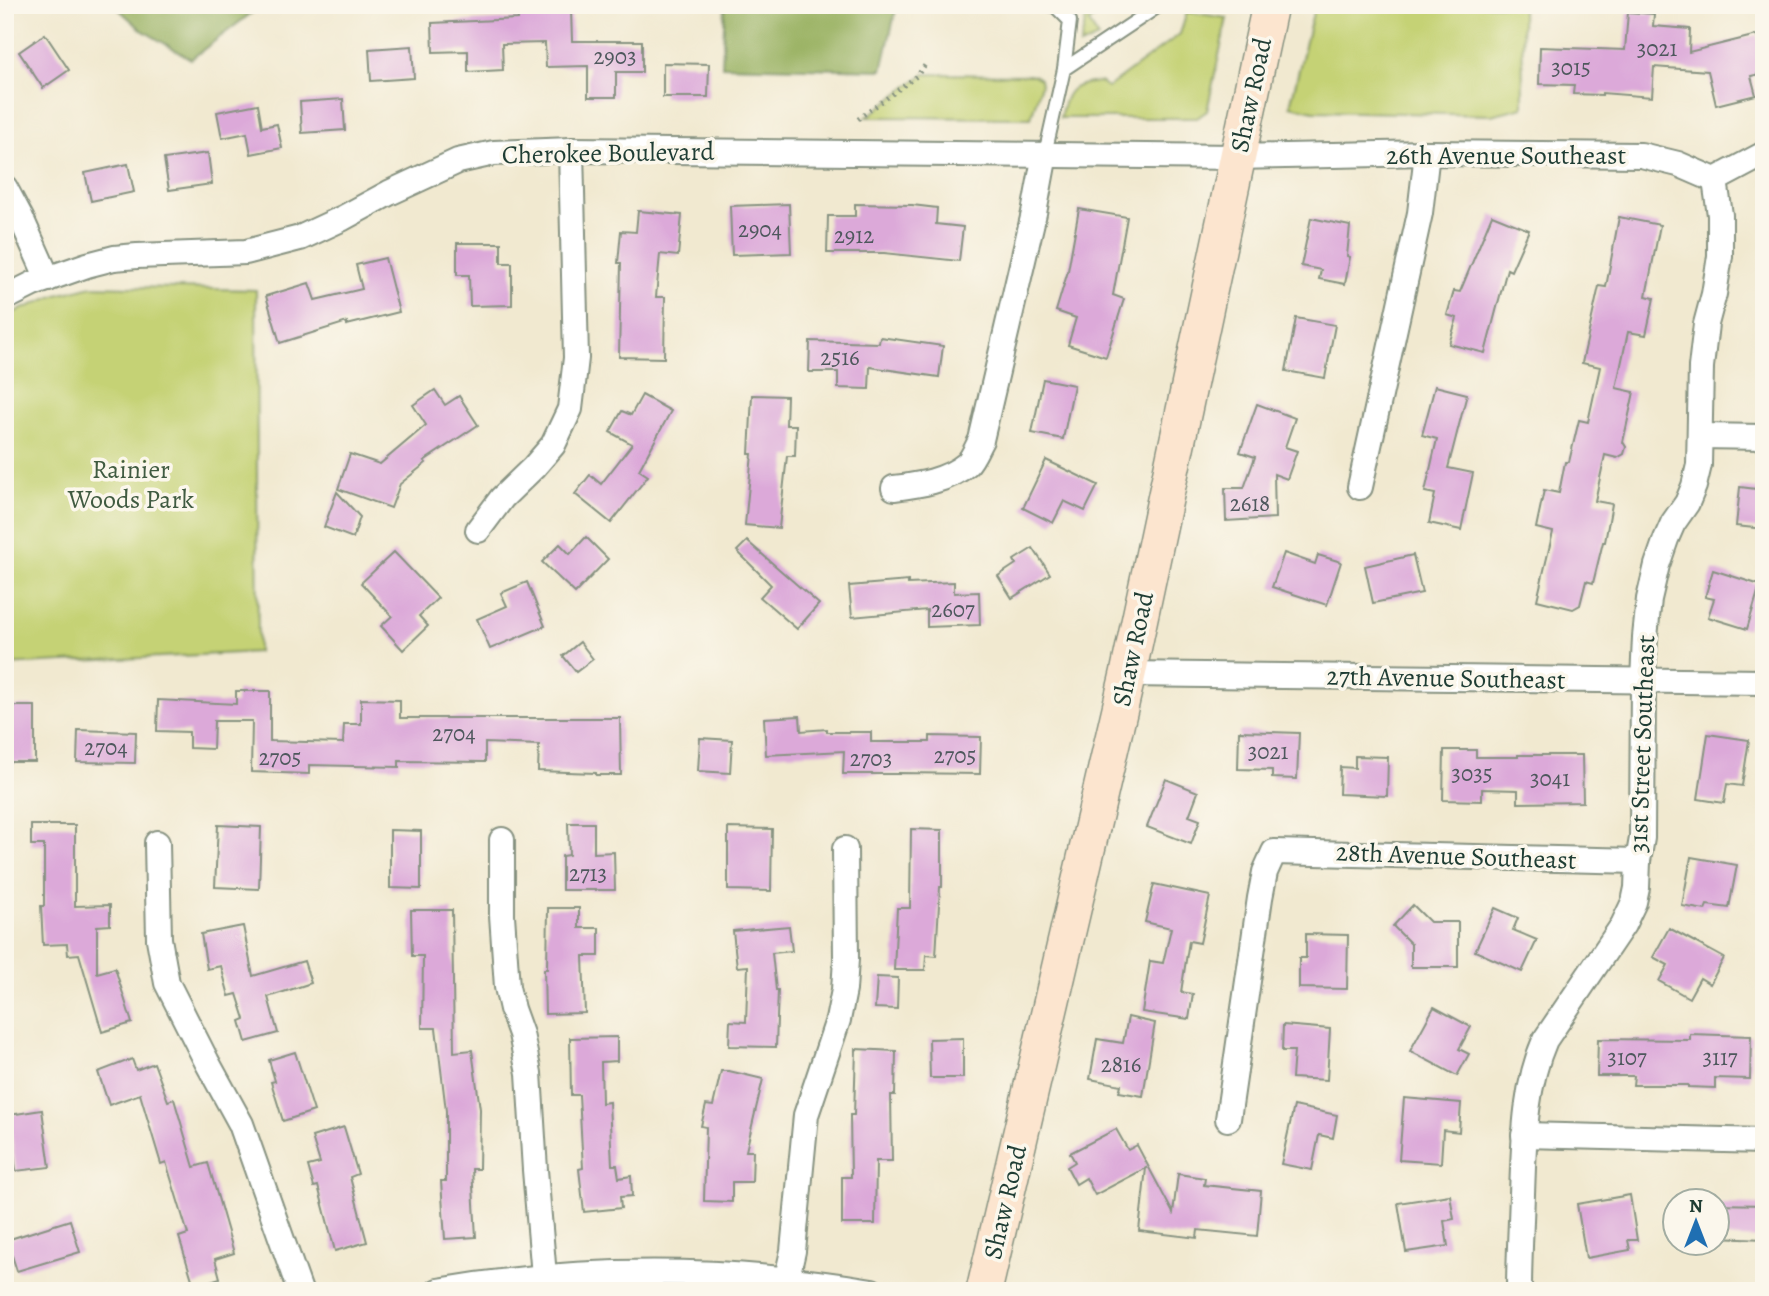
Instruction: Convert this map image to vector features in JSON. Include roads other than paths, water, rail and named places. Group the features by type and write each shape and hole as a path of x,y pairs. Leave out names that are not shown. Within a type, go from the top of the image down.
{"main road":[{"name":"Shaw Road","path":"984,1291 1128,674 1270,5"}],"street":[{"name":"Cherokee Boulevard","path":"5,298 48,279 114,258 246,252 300,238 458,161 495,153 571,150 1238,157"},
{"path":"478,530 502,498 553,445 570,409 576,358 571,150"},
{"name":"26th Avenue Southeast","path":"1238,157 1427,153 1641,155 1678,164 1715,180"},
{"path":"1360,488 1420,212 1427,153"},
{"path":"894,488 916,486 945,477 969,463 981,440 1031,227 1045,154"},
{"path":"1715,180 1764,154"},
{"name":"31st Street Southeast","path":"1519,1291 1524,1135 1537,1058 1545,1041 1623,925 1634,902 1637,888 1642,838 1643,681 1648,600 1672,523 1694,486 1699,465 1701,367 1706,324 1720,256 1720,215 1715,180"},
{"path":"5,188 22,218 48,279"},
{"path":"1700,436 1764,437"},
{"name":"27th Avenue Southeast","path":"1128,674 1764,682"},
{"path":"502,840 502,915 507,987 529,1073 544,1276"},
{"path":"157,843 159,939 167,983 241,1124 300,1291"},
{"path":"785,1285 793,1251 806,1115 838,1020 844,990 845,849"},
{"name":"28th Avenue Southeast","path":"1228,1119 1260,898 1273,852 1638,861"},
{"path":"1524,1135 1764,1141"},
{"path":"438,1291 544,1276 641,1271 748,1275 785,1285 872,1291"}],"lane":[{"path":"1045,154 1064,69 1070,21 1055,6 1049,5"},
{"path":"1064,69 1160,5"}],"park label":[{"name":"Rainier Woods Park","path":"131,484"}]}
